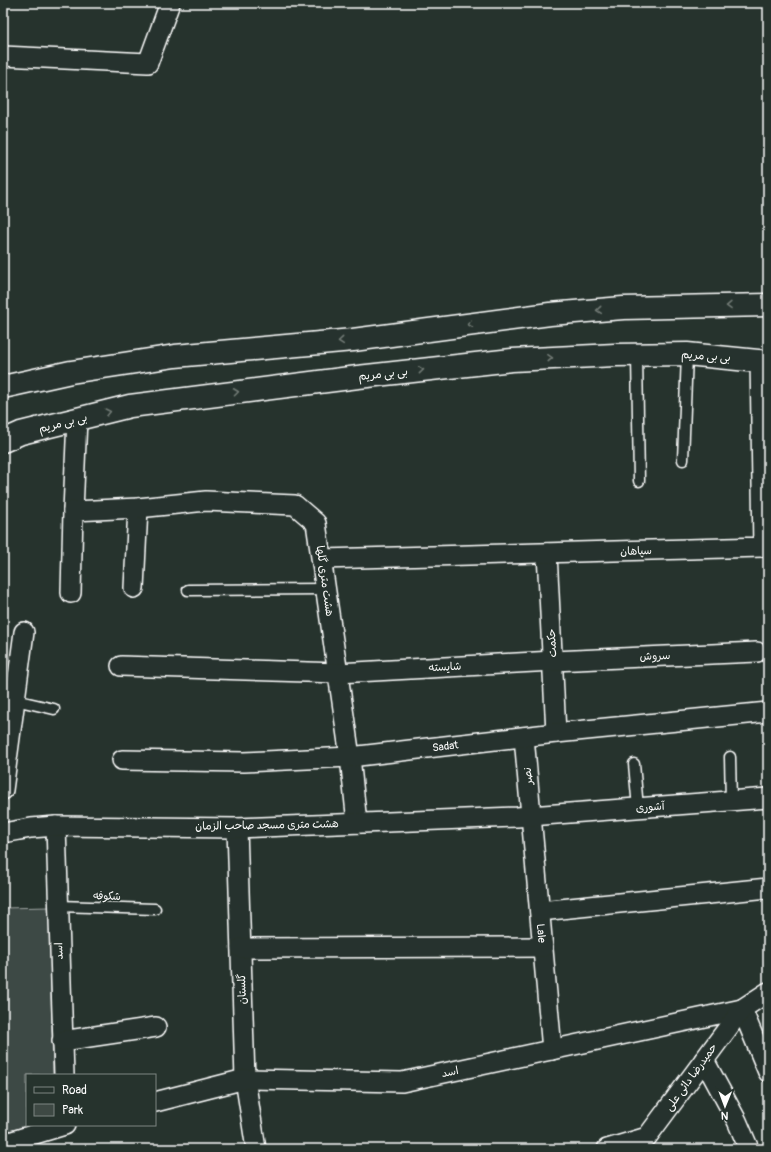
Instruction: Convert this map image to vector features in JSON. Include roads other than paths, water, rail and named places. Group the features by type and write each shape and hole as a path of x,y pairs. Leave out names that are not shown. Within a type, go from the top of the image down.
{"street":[{"path":"3,56 148,63 170,3"},
{"path":"3,387 71,372 175,356 353,340 550,314 623,308 768,305"},
{"name":"بی بی مریم","path":"3,441 21,433 130,406 358,377 512,360 615,355 687,354 764,361"},
{"name":"سپاهان","path":"322,559 763,547 764,361"},
{"path":"71,593 77,419"},
{"name":"هشت متری گلها","path":"73,511 138,508 206,501 295,505 316,523 350,756 357,823"},
{"path":"134,588 138,508"},
{"name":"حکمت","path":"547,554 556,733"},
{"path":"3,790 24,632"},
{"name":"سروش","path":"553,661 758,652"},
{"name":"شایسته","path":"121,666 338,673 553,661"},
{"name":"Sadat","path":"122,760 244,762 350,756 524,736 768,712"},
{"name":"نصر","path":"524,736 531,816"},
{"name":"آشوری","path":"531,816 768,798"},
{"name":"هشت متری مسجد صاحب الزمان","path":"3,834 31,828 56,826 237,828 531,816"},
{"name":"Lale","path":"531,816 552,1050"},
{"name":"اسد","path":"56,826 64,1074"},
{"name":"گلستان","path":"237,828 245,1079 256,1149"},
{"path":"540,911 768,888"},
{"path":"241,948 543,947"},
{"name":"حمیدرضا دائی علی","path":"607,1149 647,1137 742,1009 768,992"},
{"path":"742,1009 768,1072"},
{"name":"اسد","path":"156,1102 245,1079 402,1082 742,1009"},
{"path":"62,1041 156,1027"},
{"path":"704,1060 737,1121 748,1149"},
{"path":"11,1149 9,1142 61,1126"}],"lane":[{"path":"683,460 687,354"},
{"path":"637,355 639,481"},
{"path":"188,590 326,589"},
{"path":"15,700 54,709"},
{"path":"730,757 731,801"},
{"path":"634,764 638,808"},
{"name":"شکوفه","path":"58,906 155,909"}]}
